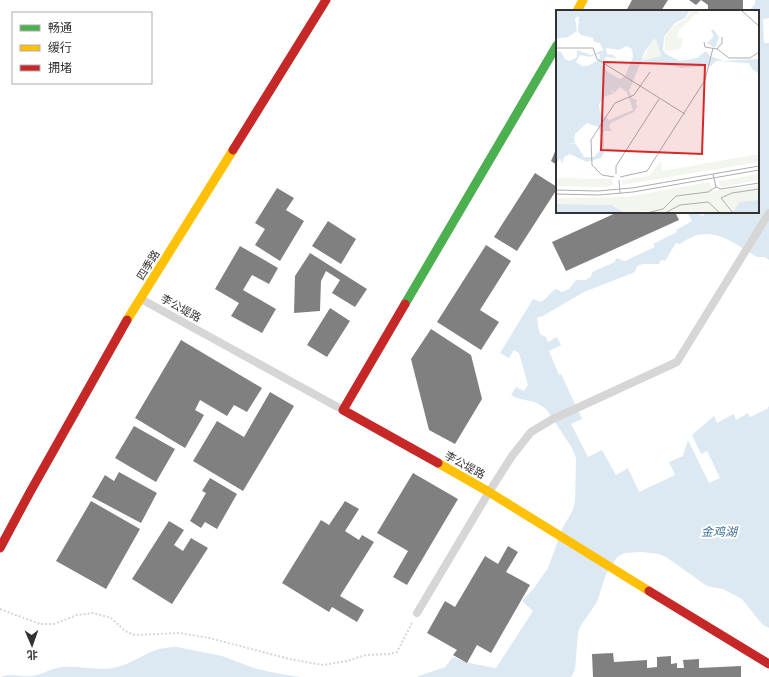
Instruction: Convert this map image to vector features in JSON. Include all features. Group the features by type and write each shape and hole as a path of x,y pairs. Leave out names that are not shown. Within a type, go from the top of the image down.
{"street":[{"name":"四季路","path":"0,548 118,336 326,0"},
{"path":"578,10 583,0"},
{"path":"343,410 556,46"},
{"path":"417,613 489,492 512,456 531,432 551,420 677,362 769,213"},
{"name":"李公堤路","path":"141,299 489,492 769,664"}],"path":[{"path":"0,609 40,624 54,624 77,615 93,613 111,618 125,631 135,635 179,633 208,638 290,659 323,665 347,661 366,655 389,654 396,652 417,613"}],"water":[{"name":"金鸡湖","path":"755,0 769,0 769,18 763,19 764,43 769,43 769,260 764,257 757,257 720,236 701,234 680,244 676,243 665,261 661,260 659,264 643,264 637,266 635,272 584,292 541,317 537,317 540,334 546,337 548,342 557,337 561,345 549,351 559,375 561,374 582,419 571,424 588,457 602,450 616,475 628,468 639,492 675,475 669,462 683,456 688,440 709,483 720,478 707,451 701,454 692,435 714,416 717,423 734,414 736,420 748,413 750,417 767,409 769,406 769,628 763,625 742,599 723,589 707,586 666,557 659,554 642,552 624,553 617,557 606,574 597,602 580,627 578,633 575,670 571,677 416,677 445,667 453,657 469,663 496,668 533,611 522,601 534,588 548,568 563,527 573,510 575,501 576,458 572,448 547,410 537,403 511,395 516,387 524,391 528,385 519,353 514,350 509,358 500,353 533,299 541,302 556,289 562,292 569,289 576,280 585,280 591,277 592,272 615,262 616,258 625,261 655,247 653,244 677,232 676,230 692,221 688,213 698,213 703,216 704,213 759,213 759,10 750,10 755,4"},
{"path":"177,647 222,656 257,669 301,677 0,677 10,675 32,676 62,667 103,669 117,667 156,650"}],"building":[{"path":"632,0 668,0 662,10 627,10"},
{"path":"689,0 701,0 696,5"},
{"path":"701,0 743,0 743,10 708,10 708,5"},
{"path":"556,149 556,164 551,161"},
{"path":"535,173 556,186 556,191 517,251 494,237"},
{"path":"277,188 294,198 286,210 304,221 280,261 255,245 265,229 255,223"},
{"path":"616,213 676,213 679,220 566,271 552,242"},
{"path":"328,221 356,239 341,264 312,246"},
{"path":"486,245 511,261 480,310 499,322 481,350 437,322"},
{"path":"240,246 278,268 269,284 252,275 243,290 276,309 262,333 231,316 239,303 215,289"},
{"path":"310,253 367,289 355,307 332,293 340,280 326,271 321,281 320,311 294,313 295,276"},
{"path":"330,308 350,321 327,357 307,345"},
{"path":"431,329 471,355 482,399 455,444 429,430 411,359"},
{"path":"181,340 262,388 247,412 234,405 227,416 200,400 195,410 204,415 185,448 135,418"},
{"path":"270,392 294,406 243,491 193,461 217,421 244,437"},
{"path":"134,426 175,449 156,482 115,458"},
{"path":"119,472 157,493 141,523 92,497 105,475 114,481"},
{"path":"413,473 458,499 407,585 393,577 408,551 377,533"},
{"path":"210,478 237,494 217,529 205,522 201,528 190,521 206,493 202,491"},
{"path":"91,501 140,529 106,589 56,561"},
{"path":"345,501 359,509 345,531 359,540 362,535 374,542 340,596 364,610 357,622 332,607 329,612 282,583 321,520 329,525"},
{"path":"169,521 184,530 174,545 183,551 191,538 208,548 172,604 132,579"},
{"path":"508,546 518,552 506,572 530,585 491,653 477,645 467,663 453,655 457,650 427,633 445,601 455,607 485,556 498,564"},
{"path":"613,653 614,662 647,660 647,668 657,667 657,657 671,656 671,664 677,663 677,668 684,668 683,660 699,659 699,668 741,666 741,677 593,677 592,654"}],"traffic: fast":[{"path":"405,304 556,47"}],"traffic: slow":[{"path":"578,10 583,0"},
{"path":"127,320 233,150"},
{"path":"438,463 489,492 649,591"}],"traffic: jam":[{"path":"233,150 326,0"},
{"path":"405,304 343,410 438,463"},
{"path":"0,548 127,320"},
{"path":"649,591 769,664"}]}
